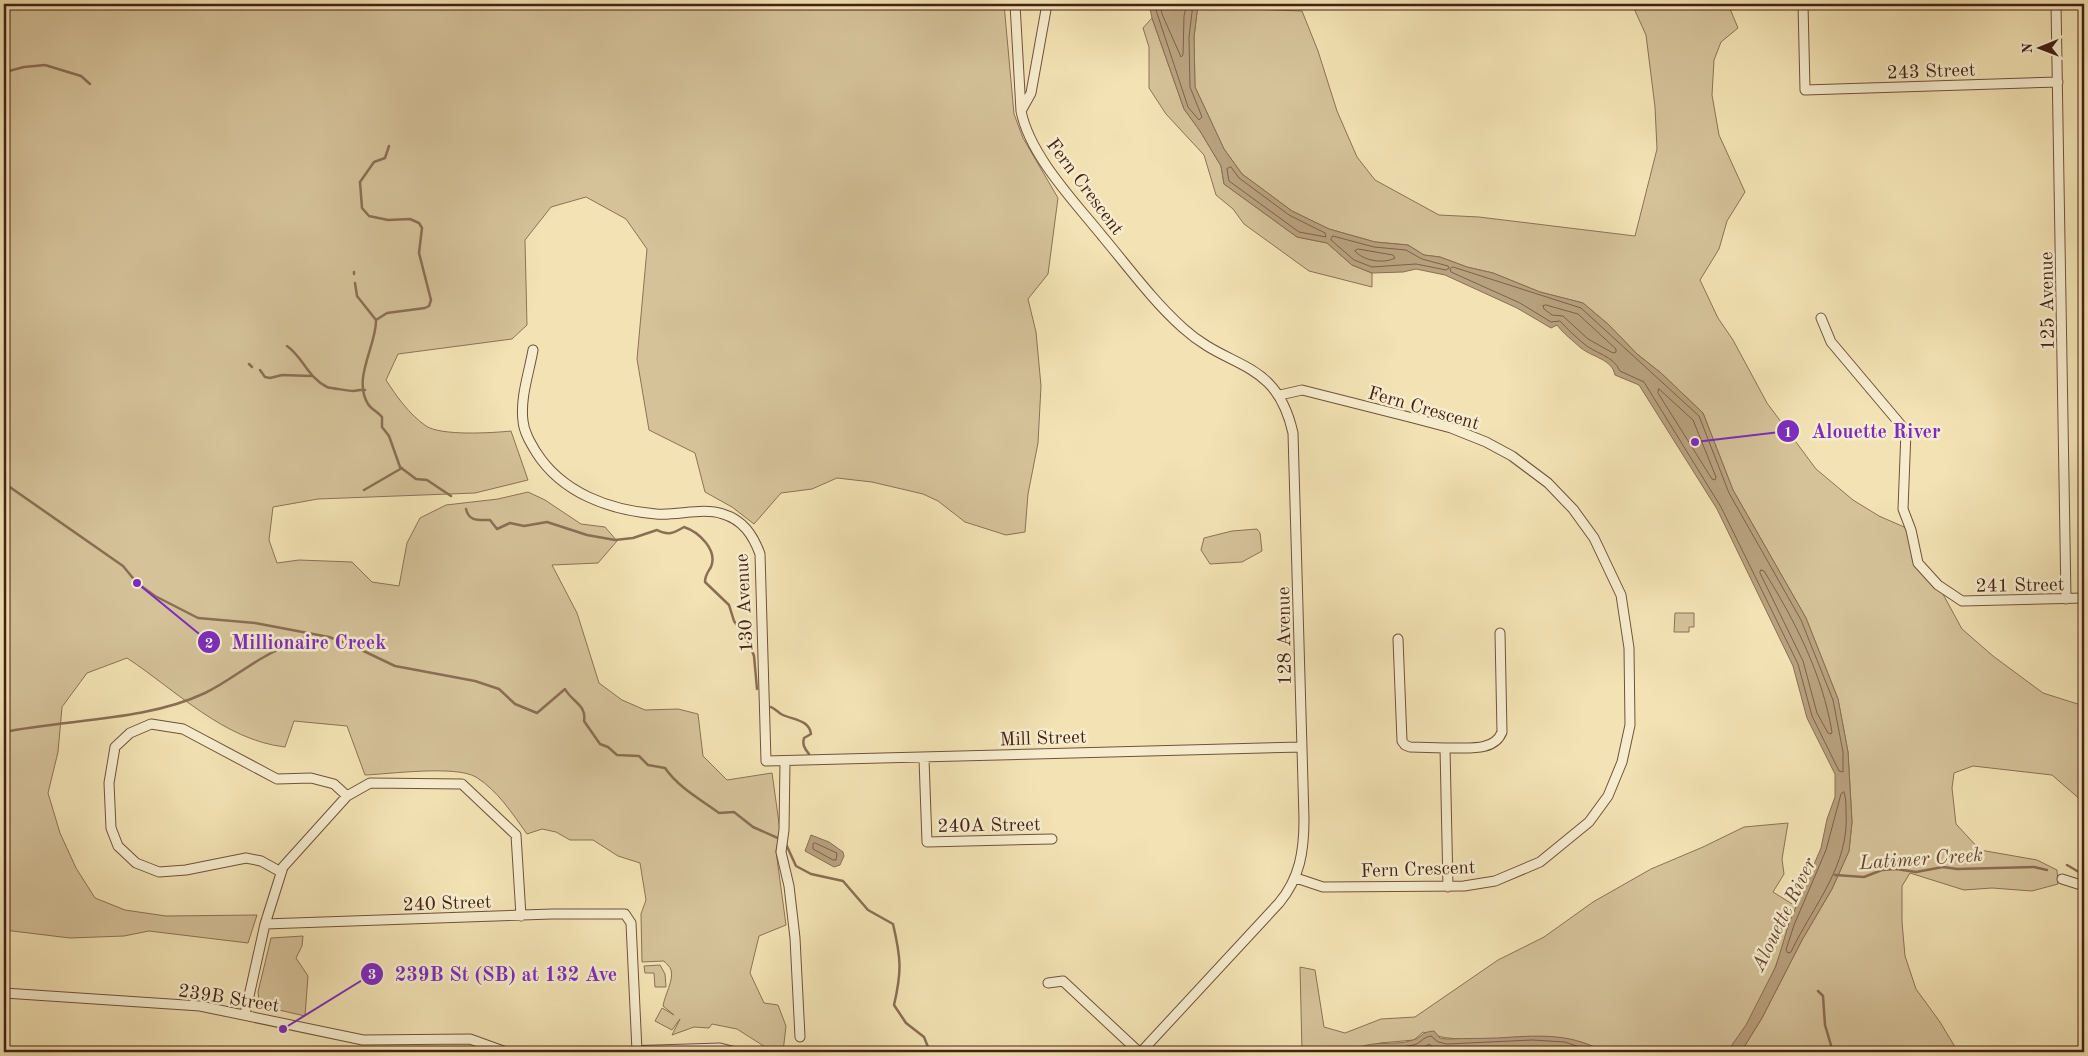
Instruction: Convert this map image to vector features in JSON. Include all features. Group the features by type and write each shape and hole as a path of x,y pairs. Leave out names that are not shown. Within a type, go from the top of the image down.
{"street":[{"name":"Fern Crescent","path":"1015,4 1021,111 1030,138 1064,188 1149,293 1184,329 1227,357 1264,376 1280,395 1302,390 1413,418 1451,428 1486,442 1512,456 1548,483 1573,509 1594,538 1621,595 1629,648 1630,726 1622,762 1608,796 1589,822 1540,862 1495,880 1464,886 1323,886 1296,878"},
{"path":"1021,111 1031,93 1047,4"},
{"name":"243 Street","path":"1803,4 1806,90 2058,82"},
{"name":"125 Avenue","path":"2056,4 2066,599"},
{"name":"241 Street","path":"1821,318 1831,342 1906,431 1903,509 1911,530 1918,563 1938,585 1962,601 2084,598"},
{"name":"130 Avenue","path":"533,350 523,400 523,424 528,439 542,461 557,478 602,504 657,514 717,512 740,522 752,535 760,554 766,761 786,762"},
{"name":"128 Avenue","path":"1280,395 1289,414 1295,453 1304,843 1296,878"},
{"path":"1398,639 1402,741 1405,746 1444,748 1489,746 1500,739 1502,732 1500,633"},
{"path":"282,872 261,861 246,858 186,870 159,872 136,863 118,846 112,828 109,783 115,747 130,733 151,724 183,729 277,779 311,778 334,784 347,796"},
{"name":"Mill Street","path":"786,762 1302,747"},
{"path":"1444,748 1448,887"},
{"name":"240A Street","path":"924,758 927,842 1052,839"},
{"path":"786,762 784,830 781,857 789,886 795,938 800,1036"},
{"path":"245,1014 265,924 283,867 347,796 370,783 462,784 516,835 519,851 521,916"},
{"path":"1048,983 1063,981 1140,1052 1279,903 1296,878"},
{"path":"2062,879 2084,886"},
{"name":"240 Street","path":"265,924 616,912 628,916 631,923 637,1051"},
{"name":"239B Street","path":"4,993 200,1006 363,1040 470,1040 506,1052"},
{"path":"593,1052 720,1048 736,1052"}],"shaded area":[{"path":"4,4 1004,4 1014,114 1023,138 1058,198 1048,274 1028,299 1036,332 1041,386 1038,443 1028,494 1025,532 1006,535 965,522 938,501 923,494 872,482 837,478 812,489 781,493 754,524 732,507 705,492 695,453 649,430 637,359 647,249 626,219 586,197 551,207 525,240 527,325 512,339 398,354 386,380 409,411 426,426 433,429 454,433 511,431 528,480 475,493 318,499 273,507 269,540 277,563 299,560 352,562 372,582 399,586 407,543 420,518 446,505 498,499 528,492 545,500 581,524 605,527 617,541 598,563 552,565 577,613 599,683 622,700 645,710 678,709 698,714 703,756 727,780 772,773 780,830 776,851 786,925 759,936 750,973 764,1003 778,1005 786,1026 783,1052 773,1052 737,1029 712,1024 709,1028 694,1027 672,1035 680,1019 672,1030 655,1021 662,1008 674,1015 663,1006 672,974 670,967 664,961 642,962 641,914 646,900 640,863 618,856 593,840 570,840 556,832 542,829 527,834 491,789 476,777 466,773 438,771 365,775 347,726 294,721 285,747 263,743 242,735 202,712 127,658 87,673 62,707 58,752 48,793 60,833 76,868 95,898 125,910 166,916 257,915 248,943 149,931 124,936 70,938 4,930"},
{"path":"1198,4 1232,4 1246,9 1302,11 1318,51 1337,111 1357,157 1375,180 1439,215 1479,217 1635,236 1657,149 1655,107 1646,35 1632,4 1728,4 1738,28 1721,42 1714,60 1712,95 1719,135 1745,192 1727,221 1719,249 1700,280 1718,318 1733,340 1767,403 1816,469 1853,500 1879,516 1911,530 1918,562 1938,585 1962,629 1993,656 2043,693 2084,706 2084,863 2079,855 2082,801 2052,775 1973,766 1954,773 1952,788 1956,824 1980,850 2037,860 2057,870 2058,884 2032,891 1992,888 1964,890 1910,873 1902,886 1902,922 1905,956 1916,989 1940,1022 1958,1052 1741,1052 1762,1018 1802,940 1832,889 1849,851 1852,822 1848,752 1838,699 1806,618 1733,490 1703,413 1583,303 1540,292 1493,273 1467,267 1440,257 1424,255 1408,245 1375,242 1329,229 1292,211 1242,174 1224,149 1195,87 1194,37"},
{"path":"1152,18 1184,109 1221,166 1224,184 1297,237 1327,243 1352,265 1372,273 1372,287 1309,271 1244,224 1233,209 1216,195 1204,155 1166,114 1149,88 1149,47 1143,28"},
{"path":"1257,529 1260,533 1262,551 1242,562 1210,564 1201,550 1204,538 1232,531"},
{"path":"1675,613 1694,613 1694,627 1689,627 1689,632 1674,632"},
{"path":"1788,823 1782,859 1784,874 1773,892 1797,907 1772,976 1761,999 1749,1022 1727,1052 1604,1052 1582,1043 1560,1038 1467,1039 1445,1038 1423,1032 1414,1040 1380,1043 1352,1052 1302,1052 1300,967 1315,970 1324,1027 1345,1033 1381,1019 1415,1017 1498,960 1544,937 1593,902 1651,869 1744,827"},
{"path":"303,936 302,946 296,958 308,976 305,1016 266,1007 259,1000 258,992 271,938"},
{"path":"660,965 665,974 666,987 655,987 654,973 645,973 644,966"}],"water":[{"path":"1149,4 1198,4 1194,37 1195,87 1224,149 1242,174 1292,211 1329,229 1375,242 1408,245 1424,255 1440,257 1467,267 1493,273 1540,292 1583,303 1703,413 1733,490 1806,618 1838,699 1848,752 1852,822 1849,851 1832,889 1802,940 1762,1018 1741,1052 1727,1052 1746,1025 1776,966 1789,923 1821,848 1827,819 1835,797 1835,774 1807,718 1793,666 1717,509 1639,385 1615,375 1610,365 1581,348 1557,325 1551,328 1517,308 1445,275 1416,269 1403,272 1372,273 1352,265 1327,243 1297,237 1224,184 1221,166 1184,109 1152,18"},
{"path":"811,835 829,842 843,852 844,856 840,865 834,867 805,851"},
{"path":"1434,1031 1440,1038 1447,1039 1560,1037 1582,1042 1604,1052 1352,1052 1366,1045 1406,1042 1416,1039 1426,1032"}],"waterway":[{"path":"5,72 24,67 45,65 81,76 90,84"},
{"path":"389,146 385,158 374,162 360,182 362,208 369,216 388,220 410,219 419,223 422,228 419,253 431,300 429,306 425,308 387,313 376,320 364,373 364,394 369,406 382,417 382,427 389,436 400,467 416,479 427,480 451,496"},
{"path":"355,283 357,296 376,320"},
{"path":"287,346 310,373 327,387 353,391 365,390"},
{"path":"249,364 252,367"},
{"path":"260,370 265,377 270,378 282,375 311,376"},
{"path":"364,490 402,468"},
{"path":"4,483 123,566 137,583 155,596 198,618 255,623 329,637 351,645 395,666 475,681 499,689 515,704 537,713 565,689 581,707 584,721 600,744 608,747 617,755 639,756 648,765 665,768 683,787 719,813 734,812 753,827 780,839"},
{"path":"466,509 472,518 490,520 497,529 510,523 524,526 547,522 587,535 615,540 633,538 657,530 671,533 684,527 690,529 706,542 712,554 711,567 706,575 705,582 729,605 734,621 749,643 754,656 757,689"},
{"path":"4,732 132,714 182,702 213,689 257,661 312,634"},
{"path":"771,707 781,714 807,725 811,734 804,738 803,743 809,754"},
{"path":"785,842 796,866 811,874 843,881 868,910 893,924 900,964 894,1005 906,1023 924,1037 930,1052"},
{"name":"Latimer Creek","path":"2067,865 2084,875"},
{"name":"Latimer Creek","path":"1835,875 1864,877 1882,870 1896,869 1916,872 1943,867 1957,869 2034,867 2047,870"},
{"path":"1818,991 1823,996 1825,1025 1833,1052"}],"place":[{"name":"Alouette River","path":"1695,442"},
{"name":"Millionaire Creek","path":"137,583"},
{"name":"239B St (SB) at 132 Ave","path":"283,1029"}]}
